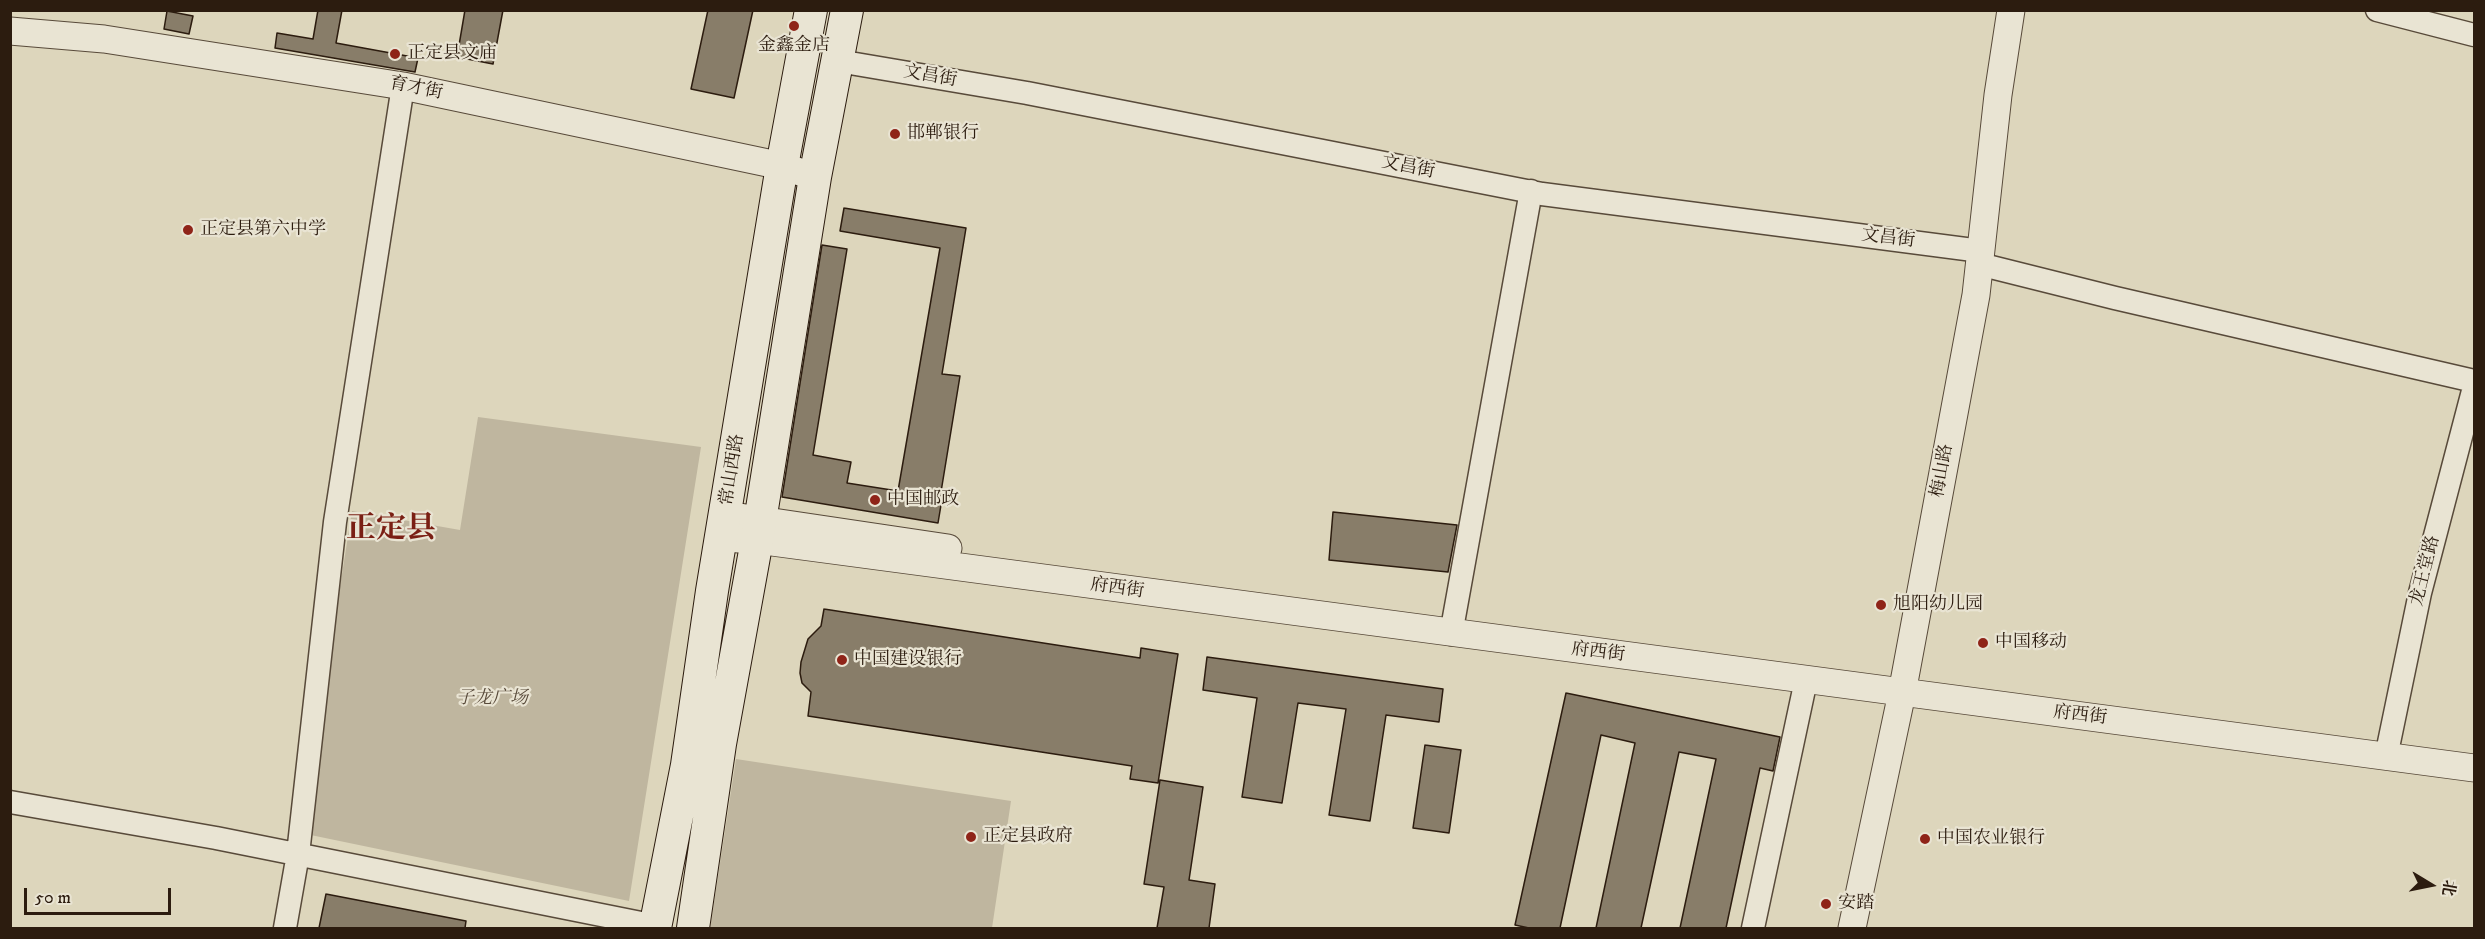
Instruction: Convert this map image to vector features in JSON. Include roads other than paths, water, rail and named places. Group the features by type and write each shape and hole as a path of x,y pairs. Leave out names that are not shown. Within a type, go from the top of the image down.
{"main road":[{"name":"常山西路","path":"656,927 687,765 710,603 782,166 811,10"},
{"name":"常山西路","path":"693,928 720,744 759,530 815,177 847,10"}],"street":[{"name":"梅山路","path":"1851,928 1904,684 1973,306 1998,95 2011,10"},
{"path":"2377,10 2475,35"},
{"name":"育才街","path":"10,31 104,39 403,86 782,166 815,177"},
{"name":"文昌街","path":"838,61 1027,93 1531,192 1980,258 2115,298 2475,381"},
{"path":"285,928 298,854 335,522 403,86"},
{"path":"1531,192 1453,625 2388,748 2475,768"},
{"name":"龙王堂路","path":"2388,748 2420,593 2475,387"},
{"name":"府西街","path":"724,526 1453,625 1806,680 1904,684"},
{"path":"1753,928 1806,680"},
{"path":"2388,748 2475,750"},
{"path":"10,802 298,854 656,927"}],"place":[{"name":"金鑫金店","path":"794,26"},
{"name":"正定县文庙","path":"395,54"},
{"name":"邯郸银行","path":"895,134"},
{"name":"正定县第六中学","path":"188,230"},
{"name":"中国邮政","path":"875,500"},
{"name":"旭阳幼儿园","path":"1881,605"},
{"name":"中国移动","path":"1983,643"},
{"name":"中国建设银行","path":"842,660"},
{"name":"正定县政府","path":"971,837"},
{"name":"中国农业银行","path":"1925,839"},
{"name":"安踏","path":"1826,904"}],"district":[{"name":"正定县","path":"391,531"}],"park label":[{"name":"子龙广场","path":"492,699"}]}
